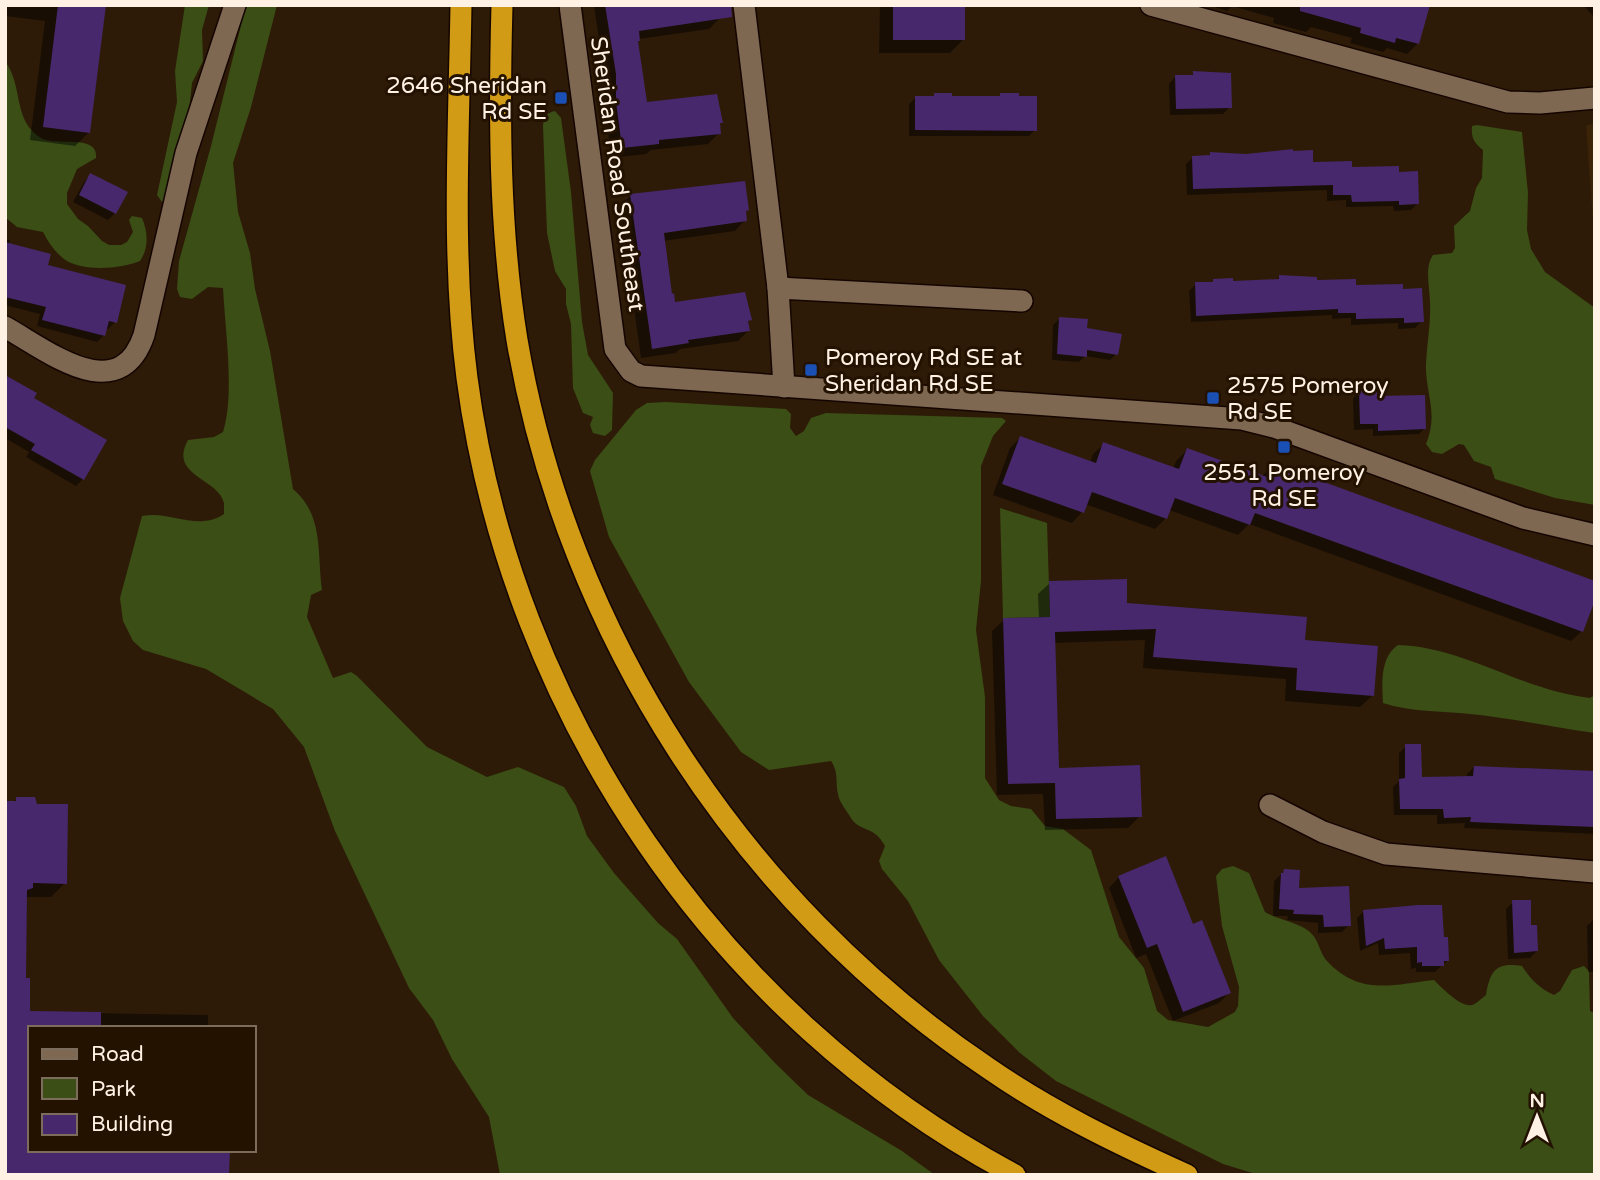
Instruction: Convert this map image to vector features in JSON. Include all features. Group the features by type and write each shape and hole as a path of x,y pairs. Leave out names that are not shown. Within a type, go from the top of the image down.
{"highway":[{"path":"461,5 458,224 463,343 468,382 482,462 524,611 576,728 618,801 668,875 752,975 823,1041 892,1097 930,1124 1014,1175"},
{"path":"502,5 501,190 512,302 528,393 569,536 619,648 659,720 705,791 777,883 833,942 896,999 1016,1087 1089,1129 1187,1175"}],"street":[{"path":"5,327 72,364 105,372 119,369 132,359 141,343 146,324 186,153 235,5"},
{"name":"Sheridan Road Southeast","path":"570,5 615,349 631,371 641,376 784,387"},
{"path":"744,5 778,288 784,387 1242,419 1274,427 1523,518 1595,535"},
{"path":"1151,5 1508,102 1539,103 1595,98"},
{"path":"778,288 1022,301"},
{"path":"1270,806 1323,832 1386,853 1595,872"}],"shaded area":[{"path":"1595,124 1595,248 1586,125"}],"green space":[{"path":"185,5 209,5 202,30 203,61 192,83 186,138 170,193 162,202 157,195 177,102 175,71"},
{"path":"246,5 277,5 251,107 233,163 238,212 250,253 255,289 270,351 293,489 310,511 317,535 322,590 311,595 307,617 333,678 351,672 427,747 487,777 518,767 564,787 576,806 587,836 614,873 658,923 677,939 733,1018 775,1063 808,1095 902,1151 935,1175 500,1175 489,1117 452,1059 433,1020 409,988 335,831 304,747 273,709 206,669 143,650 133,641 123,621 120,598 142,516 204,521 224,514 224,503 220,495 196,476 184,462 188,440 214,437 223,432 227,417 229,381 223,288 208,287 192,299 180,297 177,289 179,261"},
{"path":"5,61 15,81 22,113 32,131 41,138 84,143 95,150 96,158 77,169 67,193 67,204 78,219 109,245 127,242 133,232 129,220 132,216 142,218 147,240 140,261 101,268 80,266 64,259 43,232 17,227 5,217"},
{"path":"555,111 561,118 571,192 582,322 588,355 613,393 612,430 605,436 593,433 590,425 593,417 583,413 573,388 571,324 566,304 566,289 555,271 547,233 543,126 546,116"},
{"path":"1472,126 1522,132 1528,193 1527,230 1531,249 1545,272 1595,308 1595,505 1555,498 1495,479 1491,467 1474,461 1464,445 1459,444 1442,454 1432,452 1426,444 1431,422 1426,374 1430,310 1429,266 1433,255 1452,253 1455,248 1454,226 1470,211 1476,188 1482,178 1483,150 1472,134"},
{"path":"647,403 786,409 791,414 790,428 796,436 804,431 811,418 826,413 1002,418 1006,421 993,436 981,466 981,581 976,630 985,697 985,778 999,800 1011,806 1031,809 1045,826 1063,829 1091,850 1119,937 1144,968 1157,1011 1168,1020 1208,1027 1235,1012 1239,987 1222,926 1216,876 1222,869 1233,866 1249,873 1265,912 1310,932 1326,960 1338,971 1363,983 1390,985 1434,980 1457,1000 1472,1005 1486,995 1492,974 1500,967 1522,966 1536,983 1554,995 1560,991 1572,970 1584,966 1589,971 1590,1011 1595,1013 1595,1175 1259,1175 1223,1164 1056,1081 1020,1053 983,1016 939,960 908,901 882,869 879,861 885,846 881,839 854,822 841,803 831,761 769,770 741,752 689,682 609,537 590,471 595,460 636,410"},
{"path":"1000,508 1047,523 1050,617 1003,618"},
{"path":"1398,645 1447,653 1565,694 1590,698 1595,695 1595,733 1485,716 1415,710 1383,703 1385,664 1392,650"}],"building":[{"path":"58,5 106,5 90,133 43,127"},
{"path":"605,5 731,5 732,17 639,31 638,41 647,102 717,94 723,123 720,123 721,134 659,140 659,144 622,148 616,102 616,74"},
{"path":"893,5 965,5 965,40 893,40"},
{"path":"1300,5 1430,5 1419,44 1396,38 1395,43 1360,33 1361,28 1300,11"},
{"path":"1193,71 1231,73 1232,108 1176,109 1175,75 1193,75"},
{"path":"934,93 952,93 952,96 1000,96 1000,93 1019,93 1019,96 1037,96 1037,131 915,130 915,96 934,96"},
{"path":"1293,149 1313,150 1313,162 1352,161 1352,167 1399,166 1399,172 1418,171 1419,204 1399,205 1399,201 1352,202 1351,195 1333,195 1333,185 1193,189 1192,156 1210,155 1210,152 1246,154"},
{"path":"90,173 128,192 116,214 79,195"},
{"path":"745,181 749,210 746,211 747,221 664,233 675,302 745,292 752,320 748,321 750,331 688,340 689,343 652,349 630,194"},
{"path":"5,242 51,254 48,265 126,285 117,323 109,321 105,336 42,320 46,307 5,297"},
{"path":"1279,275 1317,277 1317,280 1356,279 1356,285 1403,284 1403,289 1422,288 1424,322 1404,323 1404,318 1356,319 1356,313 1338,313 1338,309 1196,316 1195,282 1233,278 1233,281 1279,279"},
{"path":"1059,317 1088,319 1087,328 1122,334 1118,355 1087,350 1087,357 1057,354"},
{"path":"5,375 37,393 34,398 107,440 84,480 31,450 35,444 5,427"},
{"path":"1377,390 1377,396 1425,395 1426,429 1378,431 1378,424 1360,424 1359,391"},
{"path":"1020,436 1096,463 1103,442 1179,469 1187,448 1267,477 1272,463 1595,581 1595,600 1583,632 1255,513 1250,525 1175,498 1167,519 1092,492 1084,513 1002,484"},
{"path":"1127,579 1127,603 1307,617 1305,640 1378,646 1374,696 1296,690 1297,668 1153,657 1156,629 1055,632 1059,768 1140,765 1142,817 1056,819 1055,783 1008,784 1003,618 1050,617 1049,581"},
{"path":"1405,744 1421,744 1422,777 1473,776 1474,766 1595,771 1595,827 1470,822 1471,817 1444,818 1443,809 1400,809 1399,779 1405,778"},
{"path":"16,797 35,797 37,804 68,804 67,884 33,883 33,888 27,890 26,978 30,978 30,1011 101,1012 101,1026 28,1026 28,1152 230,1152 229,1175 5,1175 5,801 16,801"},
{"path":"1166,856 1193,924 1202,920 1231,993 1183,1012 1157,944 1147,948 1118,876"},
{"path":"1284,869 1300,870 1299,888 1349,886 1351,926 1324,927 1323,915 1293,914 1294,910 1279,909 1281,873"},
{"path":"1512,900 1531,900 1531,925 1537,925 1538,951 1514,953"},
{"path":"1442,905 1449,961 1444,961 1444,966 1422,966 1422,962 1417,963 1417,947 1385,949 1384,938 1366,946 1363,910"}],"place":[{"name":"2646 Sheridan Rd SE","path":"561,98"},
{"name":"Pomeroy Rd SE at Sheridan Rd SE","path":"811,370"},
{"name":"2575 Pomeroy Rd SE","path":"1213,398"},
{"name":"2551 Pomeroy Rd SE","path":"1284,447"}]}
